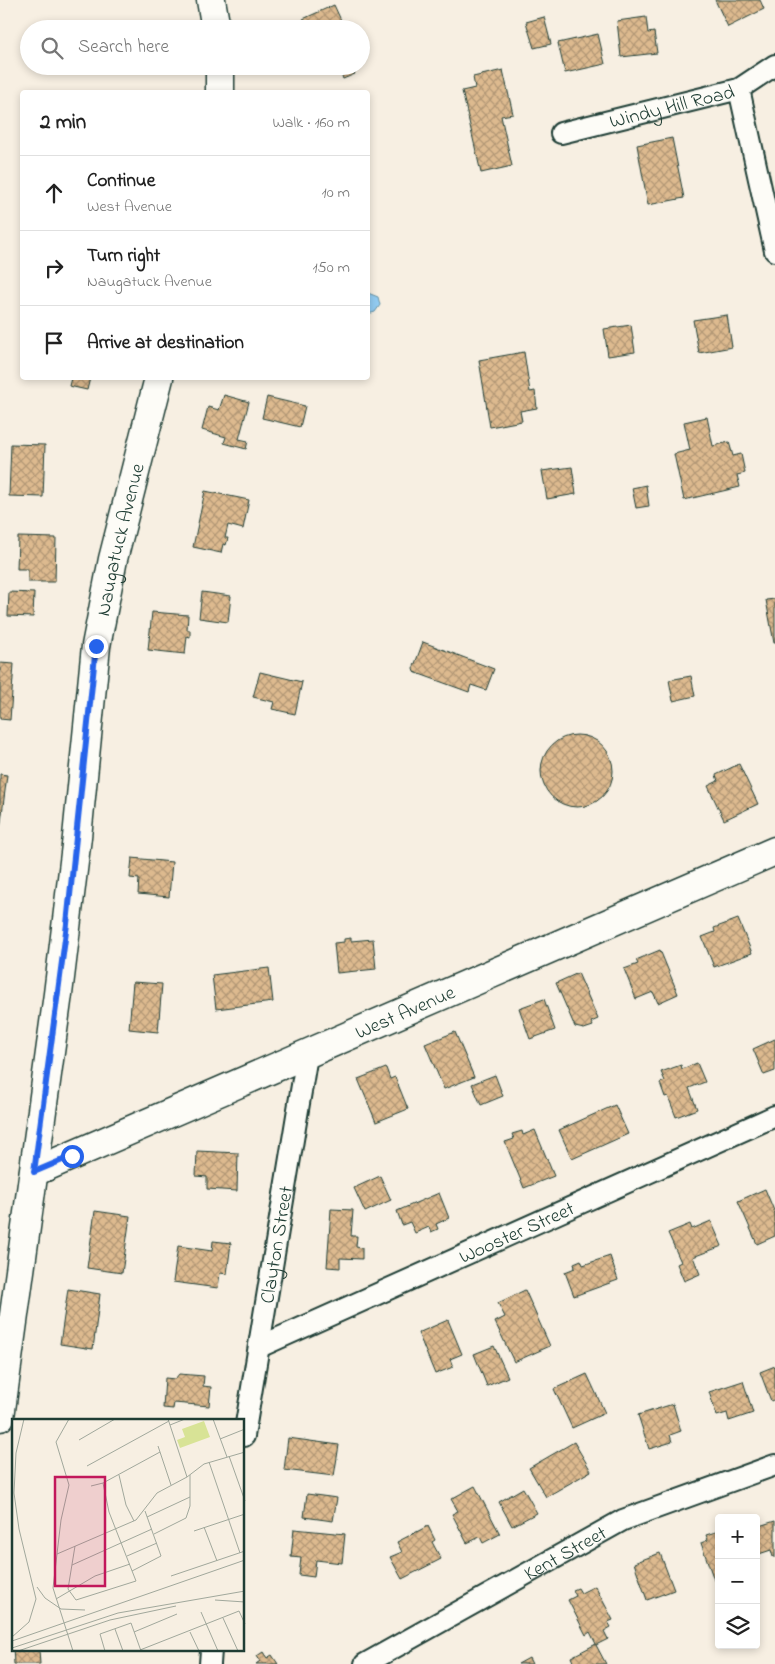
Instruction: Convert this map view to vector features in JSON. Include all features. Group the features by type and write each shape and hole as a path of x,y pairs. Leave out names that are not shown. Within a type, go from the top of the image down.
{"main road":[{"path":"211,0 214,20"},
{"path":"220,75 220,90"},
{"name":"Naugatuck Avenue","path":"0,1417 67,924 96,646 118,542 158,380"},
{"name":"West Avenue","path":"34,1172 775,851"}],"street":[{"name":"Windy Hill Road","path":"561,133 739,89 775,65"},
{"path":"739,89 775,251"},
{"name":"Clayton Street","path":"245,1430 307,1055"},
{"name":"Wooster Street","path":"259,1346 775,1116"},
{"name":"Kent Street","path":"365,1664 622,1520 775,1466"}],"water":[{"path":"370,294 378,297 380,305 375,312 370,313"}],"building":[{"path":"715,0 760,0 764,9 728,27"},
{"path":"334,5 341,20 303,20"},
{"path":"544,17 551,44 534,48 526,22"},
{"path":"646,17 648,33 654,32 657,53 621,57 617,21"},
{"path":"598,34 605,64 565,73 558,43"},
{"path":"503,70 513,114 501,116 512,166 481,173 462,91 475,88 473,77"},
{"path":"341,75 353,75 343,79"},
{"path":"672,138 684,198 648,205 637,145"},
{"path":"727,315 732,347 699,353 693,320"},
{"path":"631,325 635,352 608,356 604,329"},
{"path":"524,352 530,392 535,391 537,408 520,411 522,421 490,427 479,360"},
{"path":"70,380 90,380 87,390 69,386"},
{"path":"224,395 249,402 239,439 248,441 246,449 224,443 226,437 202,430 208,407 219,410"},
{"path":"267,397 305,406 300,427 262,418"},
{"path":"707,417 713,446 729,442 733,456 741,454 745,473 737,475 740,487 684,500 674,454 690,450 684,422"},
{"path":"11,444 45,445 43,497 9,496"},
{"path":"572,467 576,494 547,499 542,471"},
{"path":"646,485 649,506 636,508 632,488"},
{"path":"205,491 249,500 243,529 228,525 225,538 228,538 226,545 223,544 221,553 193,547"},
{"path":"18,537 56,538 55,582 28,582 28,569 17,569"},
{"path":"9,592 34,593 33,617 8,616"},
{"path":"202,592 231,596 228,622 199,618"},
{"path":"775,599 775,643 774,643 766,600"},
{"path":"152,612 188,615 187,630 190,630 190,637 187,636 185,654 148,650"},
{"path":"423,642 494,669 486,690 471,685 469,692 414,672 413,669"},
{"path":"0,663 14,664 10,720 0,719"},
{"path":"260,672 302,682 295,714 272,709 274,702 253,697"},
{"path":"691,676 695,696 673,701 669,680"},
{"path":"584,735 603,745 611,757 613,771 611,785 603,797 591,805 570,807 551,797 543,785 541,764 551,745 563,737"},
{"path":"739,764 758,804 724,820 708,786 718,781 716,775"},
{"path":"0,774 7,775 0,830"},
{"path":"132,858 172,862 169,897 138,894 139,879 130,878"},
{"path":"738,919 752,953 714,967 702,937 715,932 714,928"},
{"path":"351,938 351,941 373,939 376,969 337,973 334,943 344,942 344,939"},
{"path":"660,950 678,994 658,1003 653,992 636,999 624,969 638,964 636,960"},
{"path":"269,968 273,1002 216,1009 212,975"},
{"path":"578,973 598,1019 591,1022 593,1026 584,1029 575,1027 556,983"},
{"path":"133,982 162,984 158,1032 129,1029"},
{"path":"544,999 555,1030 530,1039 519,1008"},
{"path":"455,1032 474,1077 444,1089 425,1044"},
{"path":"775,1039 775,1071 764,1075 753,1049"},
{"path":"697,1063 705,1082 689,1088 697,1109 676,1117 668,1096 665,1097 660,1083 665,1081 661,1072 681,1065 682,1069"},
{"path":"386,1068 390,1079 395,1077 408,1109 376,1122 358,1079"},
{"path":"495,1075 503,1096 481,1105 472,1084"},
{"path":"615,1105 628,1134 572,1159 559,1130"},
{"path":"535,1130 554,1176 524,1188 505,1142 514,1139 512,1134 522,1131 523,1135"},
{"path":"197,1151 238,1153 237,1191 207,1189 207,1177 196,1176"},
{"path":"380,1176 391,1200 365,1212 354,1188"},
{"path":"765,1189 775,1213 775,1236 757,1244 738,1201"},
{"path":"439,1193 449,1218 436,1224 438,1229 431,1232 429,1227 415,1233 410,1222 402,1225 397,1211"},
{"path":"331,1209 353,1210 351,1236 357,1236 356,1247 362,1248 362,1259 340,1258 340,1268 327,1267"},
{"path":"95,1211 130,1216 122,1273 87,1268"},
{"path":"711,1221 722,1246 693,1257 700,1274 684,1281 677,1264 681,1262 668,1233 690,1224 692,1229"},
{"path":"213,1241 231,1243 227,1274 220,1273 218,1288 173,1282 178,1246 212,1251"},
{"path":"610,1256 618,1280 574,1296 565,1272 575,1268 574,1263 581,1260 583,1265"},
{"path":"68,1289 100,1294 93,1349 60,1344"},
{"path":"525,1290 550,1346 514,1362 495,1322 505,1317 498,1303"},
{"path":"448,1320 462,1354 450,1359 453,1367 435,1374 418,1333"},
{"path":"494,1346 508,1377 487,1386 474,1354"},
{"path":"775,1366 775,1399 771,1401 760,1372"},
{"path":"179,1374 204,1376 203,1386 211,1387 209,1406 174,1403 173,1409 163,1408 165,1378 175,1379"},
{"path":"587,1374 605,1413 572,1428 554,1389"},
{"path":"743,1381 753,1413 729,1421 727,1413 717,1416 709,1392"},
{"path":"673,1404 681,1431 670,1435 672,1442 649,1449 638,1415"},
{"path":"288,1438 339,1445 334,1476 284,1470"},
{"path":"574,1442 591,1471 546,1497 529,1468"},
{"path":"475,1486 500,1534 483,1543 480,1537 467,1543 452,1514 458,1511 451,1499"},
{"path":"523,1488 537,1513 512,1526 499,1502"},
{"path":"307,1494 337,1498 333,1521 304,1517"},
{"path":"775,1521 775,1557 773,1557 771,1550 760,1554 760,1526"},
{"path":"428,1526 435,1540 432,1542 441,1559 402,1579 390,1557 402,1552 397,1542"},
{"path":"294,1529 345,1534 342,1563 316,1560 314,1577 299,1575 301,1558 291,1557"},
{"path":"715,1532 714,1580 701,1543 708,1540 706,1535"},
{"path":"660,1553 674,1590 647,1600 634,1563"},
{"path":"595,1586 613,1620 608,1622 611,1627 604,1631 608,1639 596,1645 606,1664 574,1664 571,1657 596,1644 590,1632 586,1635 568,1600 576,1596 573,1590 578,1588 581,1593"},
{"path":"13,1652 39,1652 40,1664 14,1664"},
{"path":"263,1652 267,1658 272,1655 278,1664 256,1664 260,1661 257,1656"},
{"path":"529,1658 532,1664 518,1664"}],"route":[{"path":"72,1156 34,1172 67,924 96,646"}]}
